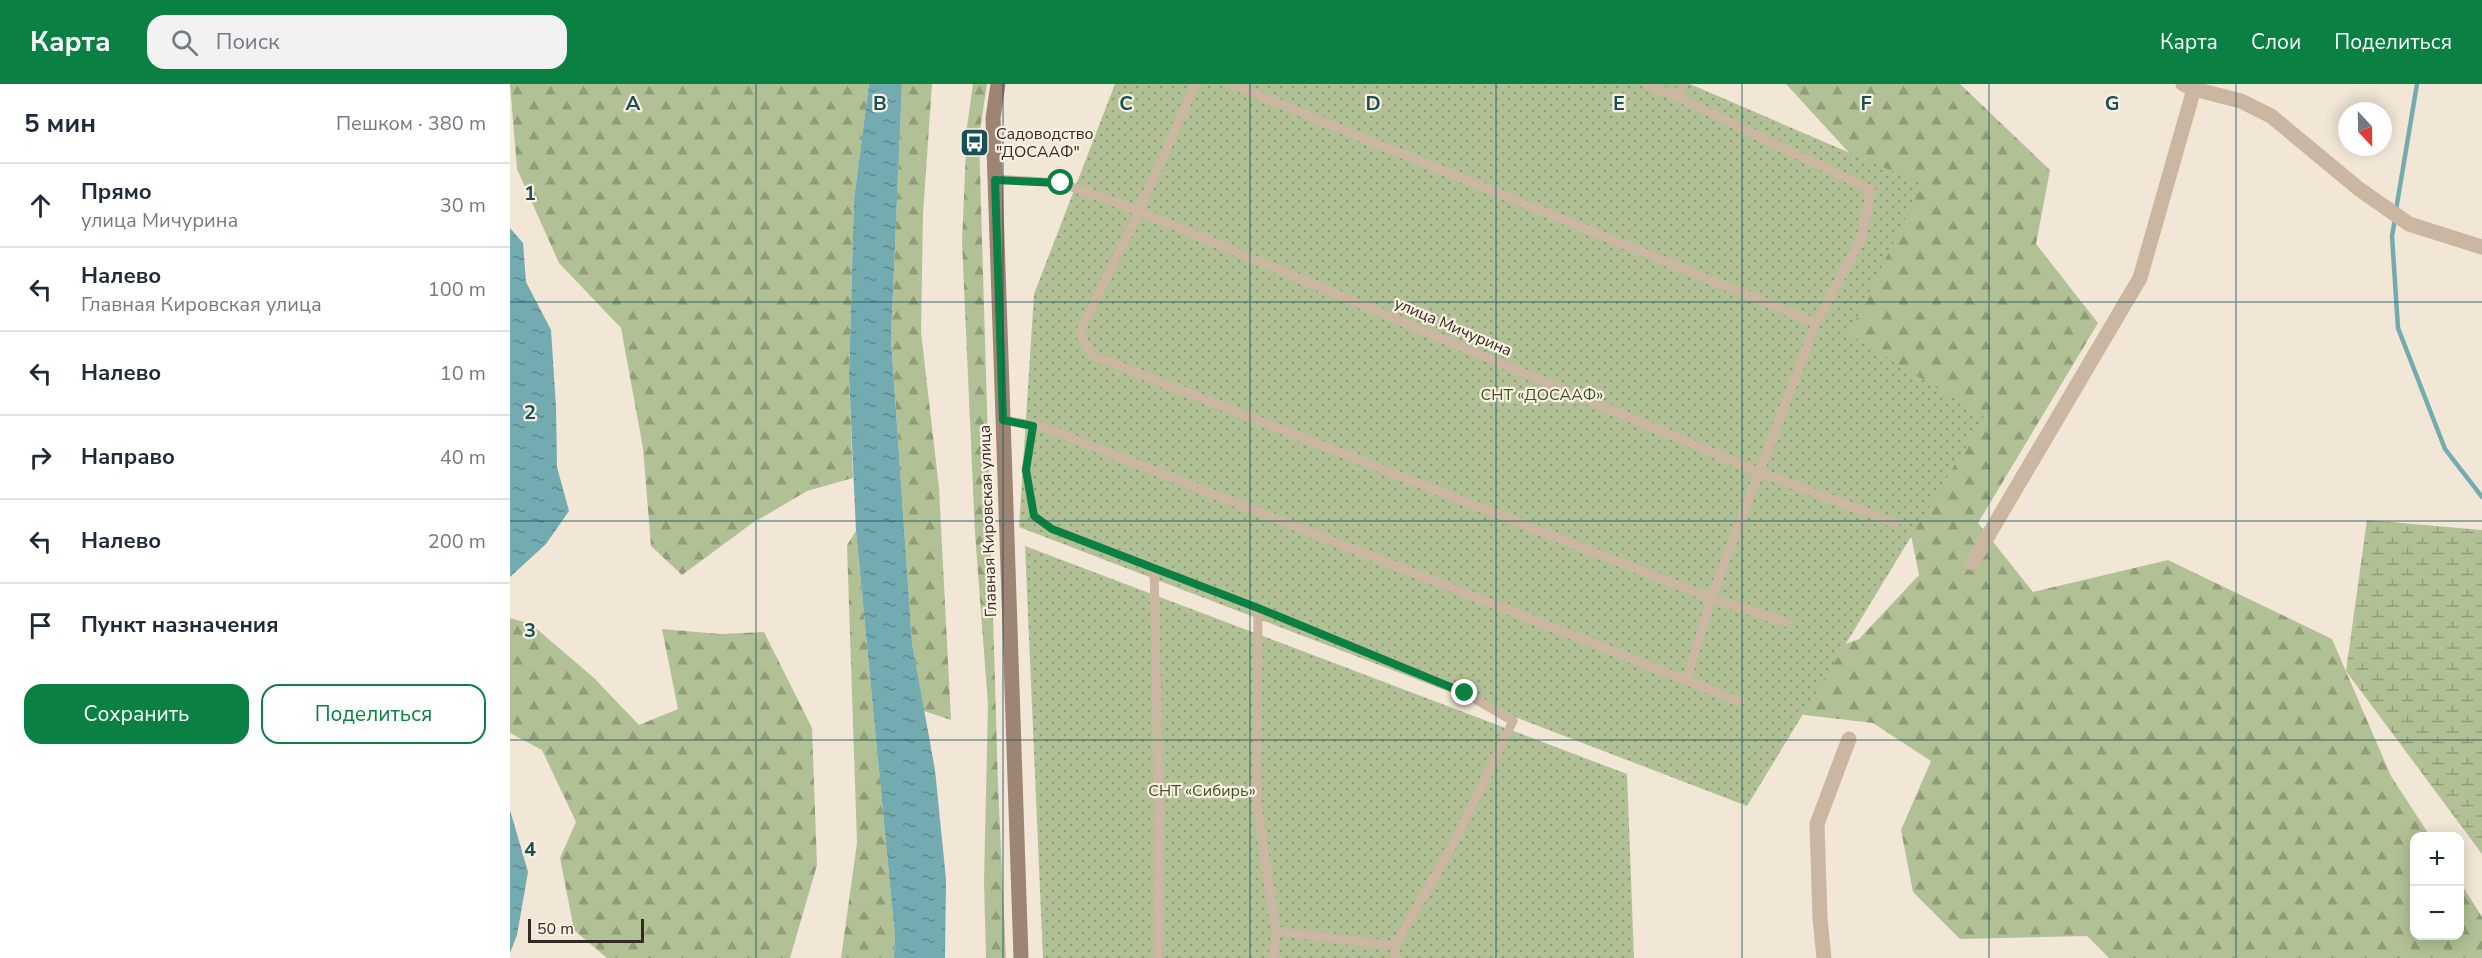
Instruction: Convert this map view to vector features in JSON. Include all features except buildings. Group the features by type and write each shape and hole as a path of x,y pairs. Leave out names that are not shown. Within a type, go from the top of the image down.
{"main road":[{"name":"Главная Кировская улица","path":"998,84 993,118 1021,958"}],"street":[{"path":"1972,563 2140,278 2189,87 2241,102 2271,116 2359,189 2409,224 2482,248"},
{"path":"1824,958 1816,824 1849,739"}],"lane":[{"path":"1195,84 1139,211 1081,330 1082,339 1094,356 1711,598 1788,623"},
{"path":"1231,84 1816,323"},
{"path":"1647,84 1871,190 1861,239 1816,323 1711,598 1686,680"},
{"path":"1677,97 1683,84"},
{"name":"улица Мичурина","path":"995,180 1061,183 1139,211 1759,472 1895,523"},
{"path":"1003,420 1043,428 1739,701"},
{"path":"1033,426 1026,470 1034,516 1052,529 1258,608 1465,693 1513,721 1457,837 1395,946 1394,958"},
{"path":"1154,567 1159,807 1158,958"},
{"path":"1258,608 1257,806 1276,932 1274,958"},
{"path":"1276,932 1395,946"}],"green space":[{"path":"510,84 869,84 854,199 849,377 853,478 807,491 751,524 682,575 651,546 643,448 621,328 559,263 517,169"},
{"path":"902,84 932,84 923,214 921,332 939,488 951,720 924,711 912,643 891,339"},
{"path":"973,84 987,84 979,136 998,785 1006,958 986,958 984,881 988,705 975,533 962,242 967,127"},
{"name":"СНТ «ДОСААФ»","path":"1115,84 1690,84 1922,184 1849,334 1984,417 1747,806 1019,527 1034,294"},
{"path":"1786,84 1960,84 2050,170 2036,244 2098,323 1978,523 2033,592 2168,560 2332,639 2391,776 2427,832 2410,832 2410,940 2464,940 2464,888 2482,917 2482,958 2109,958 2087,936 1960,939 1913,892 1901,830 1931,761 1873,723 1788,713 1800,660 1859,639 1919,575 1908,520 1836,327 1886,193"},
{"path":"2367,520 2482,530 2482,854 2346,671"},
{"path":"856,531 895,937 894,958 841,958 857,843 847,545"},
{"name":"СНТ «Сибирь»","path":"1025,546 1627,774 1634,958 1043,958"},
{"path":"510,618 531,624 594,678 639,725 678,709 662,629 720,634 764,632 812,728 817,865 790,958 607,958 574,930 560,858 576,822 542,750 510,733"}],"water":[{"path":"869,84 902,84 891,339 912,643 935,770 946,879 945,958 894,958 895,937 856,531 849,377 854,199"},
{"path":"510,228 523,243 526,282 551,330 557,467 569,511 546,544 510,577"},
{"path":"510,810 528,872 517,935 510,953"}],"waterway":[{"path":"2396,210 2417,84"},
{"path":"2395,219 2392,236 2398,328 2445,449 2482,497"}],"place":[{"name":"Садоводство \"ДОСААФ\"","path":"975,143"}],"route":[{"path":"1061,183 995,180 1003,420 1033,426 1026,470 1034,516 1052,529 1258,608 1465,693"}]}
